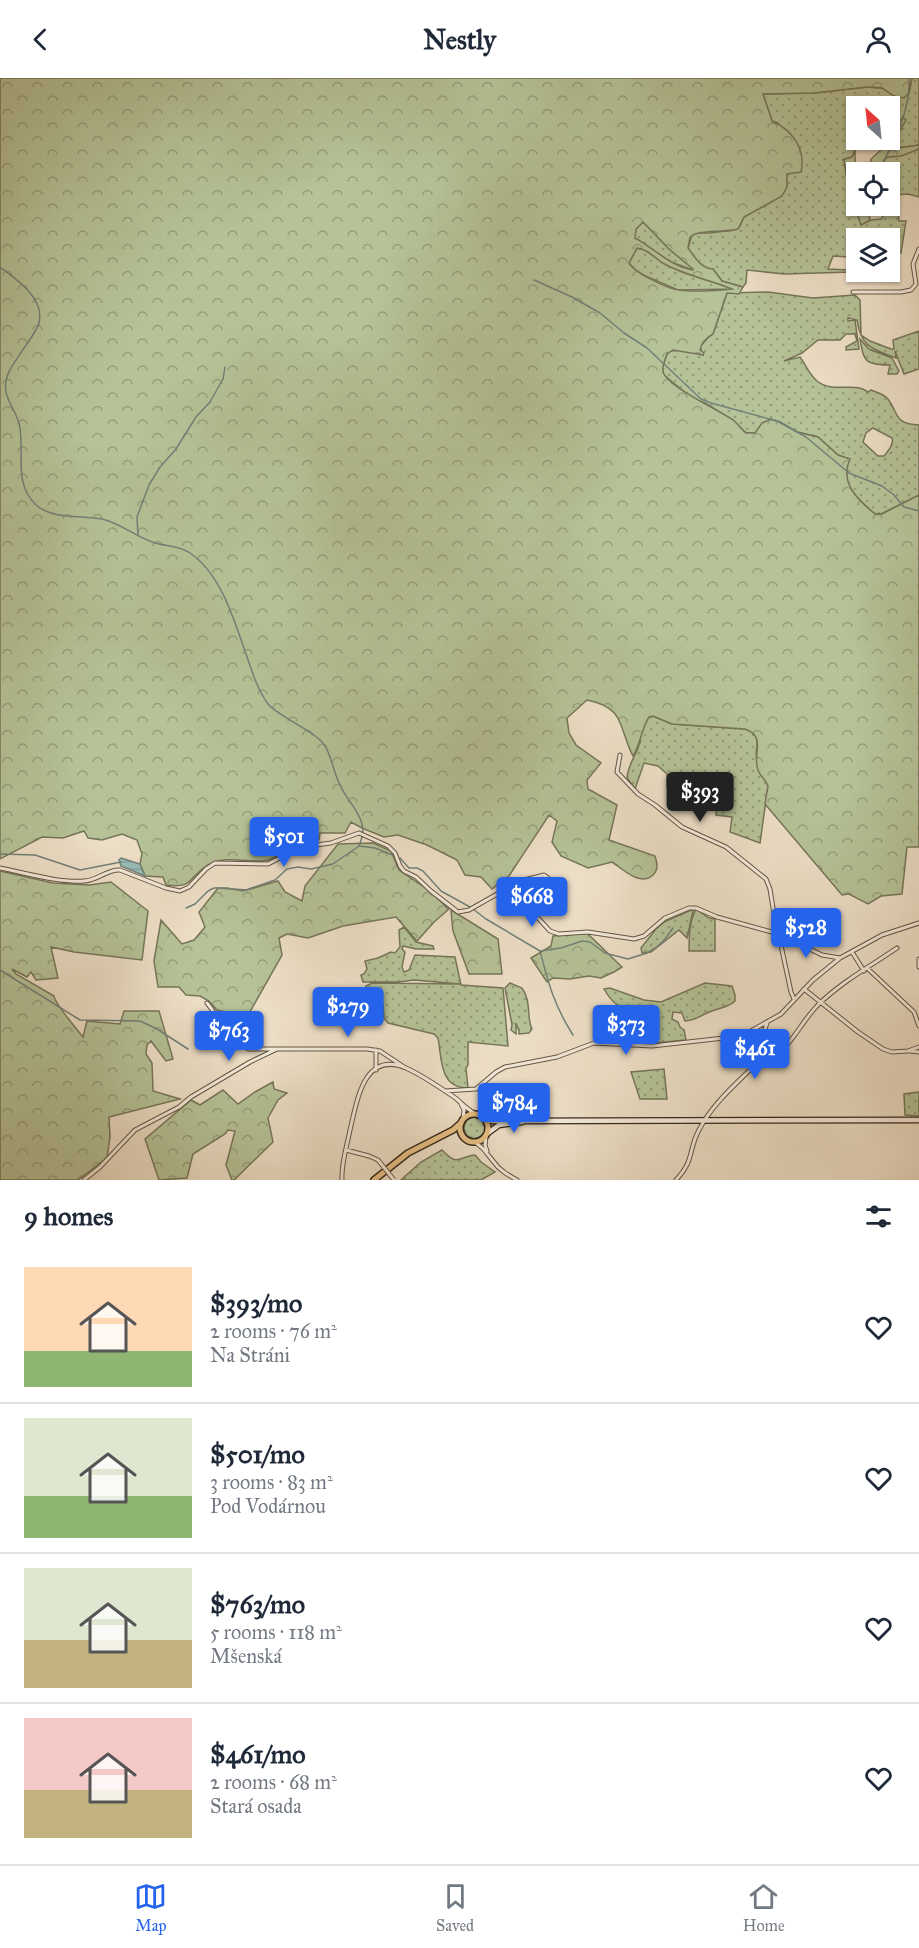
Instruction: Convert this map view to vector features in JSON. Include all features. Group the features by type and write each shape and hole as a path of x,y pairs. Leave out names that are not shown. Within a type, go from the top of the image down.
{"main road":[{"path":"374,1180 395,1162 433,1140 469,1115 476,1114 485,1119 489,1125 487,1135 476,1143 451,1135 433,1140"},
{"path":"462,1121 460,1130 462,1137"}],"street":[{"path":"853,292 912,290 916,284 913,264 919,249"},
{"path":"620,755 617,772 638,794 656,805 682,827 726,848 766,879 794,999"},
{"path":"0,868 85,882 114,870 120,870 180,891 189,887 215,863 268,864 301,847 331,843 351,835 362,834 388,846 395,853 404,871 416,877 458,912 469,910 520,881 544,875 548,878 549,884 535,906 534,912 550,931 559,934 588,932 634,939 644,936 665,918 689,908 696,908 717,917 779,934 822,955 840,958"},
{"path":"445,1091 476,1089 505,1067 557,1057 594,1043 652,1046 742,1036 781,1014 821,972 840,958 882,935 919,923"},
{"path":"676,1180 685,1171 690,1161 698,1132 722,1098 757,1064 785,1047 808,1015 821,1002 897,948"},
{"path":"852,952 865,969 914,1012 919,1026"},
{"path":"919,959 919,967"},
{"path":"804,989 883,1049 892,1052 919,1052"},
{"path":"207,1003 227,1036 249,1049 376,1050 445,1091 476,1114"},
{"path":"757,1064 757,1054 767,1023"},
{"path":"908,1051 919,1047"},
{"path":"84,1180 140,1127 179,1107 191,1097 250,1062 278,1049"},
{"path":"376,1050 376,1070"},
{"path":"342,1180 346,1150 360,1088 367,1077 376,1070 390,1066 406,1068"},
{"path":"461,1103 464,1112 462,1121"},
{"path":"485,1119 531,1121"},
{"path":"489,1155 485,1144 487,1135 499,1125 531,1121 919,1120"},
{"path":"476,1143 483,1147 503,1172 517,1180"},
{"path":"346,1150 378,1160 394,1180"}],"green space":[{"path":"0,78 912,78 909,93 904,98 894,96 882,88 867,87 814,93 763,94 772,121 786,129 796,141 801,155 801,172 787,174 787,187 782,196 744,217 738,229 699,233 690,237 688,248 698,262 713,269 722,281 743,287 739,294 727,293 713,334 705,340 701,347 703,355 673,350 667,354 663,370 674,384 733,420 746,433 755,433 762,423 771,419 797,432 818,437 838,455 850,459 847,476 852,490 875,514 882,514 919,495 919,847 907,847 902,894 881,896 868,904 849,894 842,895 765,804 768,786 758,770 757,741 752,732 745,729 672,724 653,716 649,717 646,722 633,756 615,714 609,708 587,700 567,718 569,733 576,745 601,763 587,780 588,789 617,805 609,840 655,856 656,870 648,878 632,876 612,862 588,868 561,856 552,842 557,821 549,815 509,876 492,889 481,877 465,875 457,860 427,845 398,835 384,837 351,822 345,833 320,833 319,840 296,844 268,860 215,862 202,869 186,884 175,886 166,885 163,877 145,876 140,864 142,854 137,840 122,834 102,840 88,838 84,831 63,838 42,837 0,859","holes":["643,222 693,270 677,265 635,238 636,229","637,248 678,270 732,289 685,291 660,284 629,263"]},
{"path":"912,78 919,78 919,145 900,148 900,129 903,123 900,122 900,96 894,96 909,93"},
{"path":"882,88 894,96 846,96 846,150 855,150 852,157 844,159 846,216 858,216 861,225 871,220 881,219 883,216 898,216 899,221 906,221 901,253 900,228 846,228 846,257 833,256 828,269 846,270 846,272 784,274 747,270 746,283 743,287 722,281 713,269 708,269 698,262 688,248 692,235 734,230 740,226 744,217 773,201 787,187 785,177 791,172 778,123 772,121 763,94"},
{"path":"903,118 906,120 900,130 900,120"},
{"path":"919,145 919,149 901,156 887,157 883,162 871,162 881,150 900,150 900,148"},
{"path":"919,149 919,197 900,195 900,162 883,162 887,157 901,156"},
{"path":"855,151 855,162 846,162 846,172 844,160 842,160 852,157"},
{"path":"858,216 869,216 870,220 861,225"},
{"path":"643,222 669,249 694,269 671,262 634,238 636,229"},
{"path":"637,248 645,250 682,272 734,289 678,290 636,272 629,263"},
{"path":"768,292 813,298 855,295 860,300 861,334 857,320 848,318 848,321 855,320 859,349 846,350 846,347 857,341 855,334 846,334 840,340 818,340 802,353 784,361 800,357 812,375 823,385 856,387 882,394 888,399 901,420 905,423 919,425 919,495 881,514 875,514 856,496 848,484 849,459 838,455 818,437 797,432 780,422 759,429 755,433 746,433 733,420 705,403 693,399 664,375 662,369 670,351 683,350 703,355 700,347 713,334 727,293","holes":["873,428 892,438 889,450 884,456 878,456 863,442 866,433"]},
{"path":"919,331 919,369 904,374 895,351 896,358 869,346 862,336 870,341 894,349 893,340"},
{"path":"860,339 869,349 892,358 899,371 897,374 888,374 890,365 867,361"},
{"path":"653,716 672,724 745,729 755,733 757,762 768,786 760,843 730,832 732,817 716,815 717,805 700,796 667,787 667,774 658,766 644,763 635,789 627,778 628,773 645,723 648,717"},
{"path":"373,843 391,851 399,870 427,889 449,909 417,941 396,917 343,926 308,938 287,934 279,938 282,955 247,1017 217,1010 209,1001 200,996 186,995 179,987 158,987 154,961 161,920 182,944 194,940 205,927 199,912 218,888 247,890 278,881 285,892 302,901 305,886 338,844"},
{"path":"0,871 53,883 89,885 111,882 148,911 142,960 51,947 58,978 36,980 31,972 27,977 12,969 16,974 54,996 83,1037 87,1021 120,1024 124,1011 159,1011 173,1059 166,1061 151,1041 147,1045 146,1054 152,1063 153,1091 180,1099 109,1117 110,1137 107,1158 78,1180 0,1180"},
{"path":"696,909 709,918 715,919 715,951 689,951 689,935"},
{"path":"451,910 498,939 502,974 469,974 453,931"},
{"path":"693,911 687,938 679,930 651,952 642,953 641,948 656,929 664,922"},
{"path":"404,927 416,942 433,946 434,949 403,946 402,949 405,952 402,967 404,972 409,970 415,955 455,957 461,985 503,988 508,1046 468,1042 466,1068 468,1088 459,1087 447,1078 438,1038 434,1034 388,1023 384,1018 383,1005 372,1003 368,997 366,986 372,983 460,984 414,980 363,982 361,975 367,969 365,961 391,952 395,953 400,947 399,930"},
{"path":"587,933 622,967 601,978 589,976 570,979 553,978 547,982 531,958 551,946 553,936"},
{"path":"510,983 522,988 525,993 532,1029 529,1033 519,1034 516,1023 516,1034 511,1030 505,988"},
{"path":"705,983 732,986 735,1001 689,1021 685,1021 682,1013 673,1012 672,1019 678,1022 684,1030 686,1040 655,1043 653,1009 619,1006 604,989 610,988 644,1000 661,1002"},
{"path":"664,1069 667,1099 640,1099 631,1072"},
{"path":"273,1082 274,1089 287,1093 278,1100 268,1118 273,1142 234,1180 226,1165 235,1131 228,1130 193,1154 187,1178 159,1180 145,1139 191,1100 200,1105 223,1090 238,1104"},
{"path":"919,1092 919,1116 905,1115 904,1094"},
{"path":"475,1117 483,1120 486,1128 483,1136 475,1139 467,1136 464,1128 467,1120"},
{"path":"442,1150 455,1160 475,1155 495,1172 481,1180 401,1180 421,1162"}],"water":[{"path":"121,858 140,864 145,876 121,866 119,860"}],"waterway":[{"path":"883,162 904,115 909,78"},
{"path":"0,267 34,297 40,314 38,326 11,368 5,384 19,421 22,479 29,497 43,510 59,515 109,521 155,543 186,551 201,562 225,599 255,680 268,704 278,713 314,735 327,749 340,785 362,824 363,830 359,846"},
{"path":"534,280 600,313 647,348 701,399 777,421 806,437 849,473 882,486 904,507 919,511"},
{"path":"138,535 137,517 149,485 196,417 210,402 223,379 225,367"},
{"path":"186,908 195,904 214,888 243,891 275,880 287,869 298,867 311,869 333,864 359,846 375,848 395,856"},
{"path":"0,854 35,855 80,870 121,862"},
{"path":"400,858 409,868 423,871 441,891 470,907"},
{"path":"473,909 540,951 561,948 582,941 590,942 605,953 628,959 657,947 673,928"},
{"path":"540,951 553,994 573,1035"},
{"path":"0,970 80,1020 140,1021 188,1049"}]}
